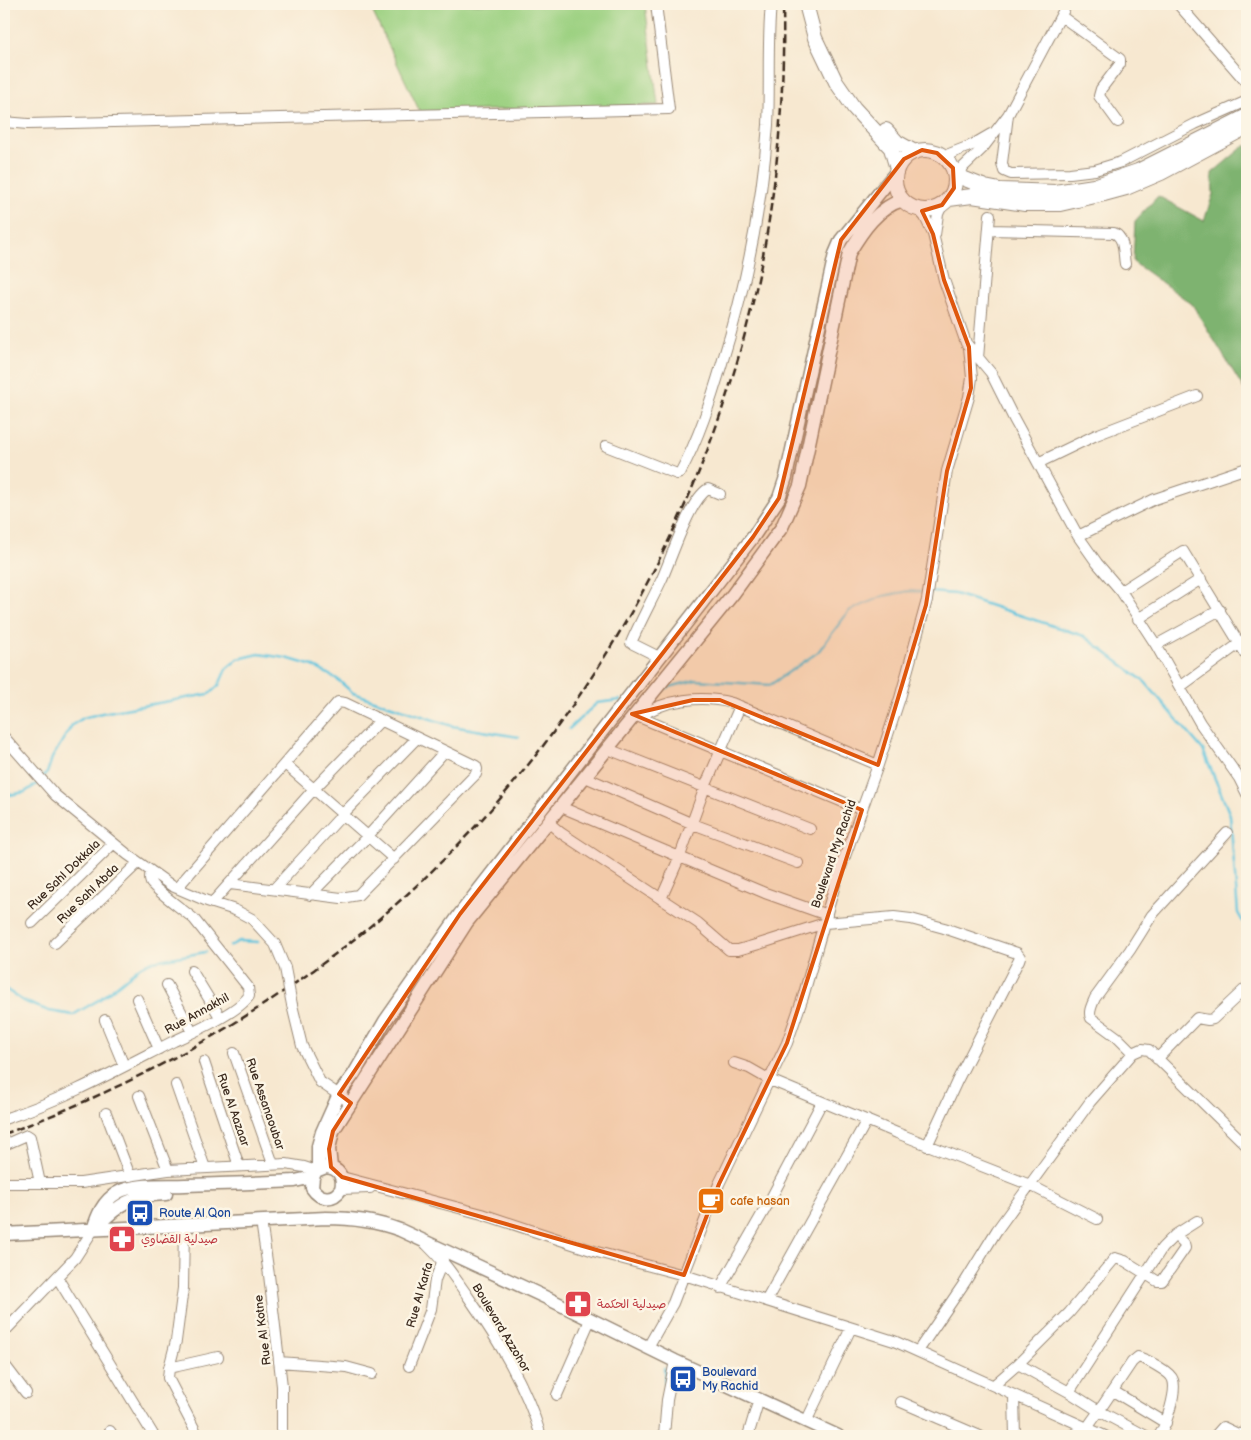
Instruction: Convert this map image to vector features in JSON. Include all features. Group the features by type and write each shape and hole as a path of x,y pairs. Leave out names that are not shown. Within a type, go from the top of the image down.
{"highway":[{"path":"806,4 816,38 836,82 854,108 891,148 897,170 896,186 903,200 908,205 919,210 927,210 946,202 972,196 1025,204 1060,204 1104,194 1126,188 1161,172 1247,127"},
{"path":"814,4 828,49 851,90 897,142 915,152"},
{"path":"955,175 985,187 1000,190 1055,192 1094,186 1138,171 1247,116"},
{"path":"897,170 904,158 915,152 930,150 944,156 953,168 955,175 954,188 946,202"}],"main road":[{"path":"314,1191 312,1184 316,1173 318,1146 322,1132 339,1094 354,1074 386,1021 460,914 753,537 779,498 786,477 835,254 841,240 897,170"},
{"path":"331,1167 329,1149 333,1131 467,922 637,716 733,594 782,527 800,486 849,253 860,234 878,215 892,203 903,200"},
{"path":"326,1167 331,1167 338,1171 342,1183 335,1196 326,1198 321,1197 314,1191 296,1188 156,1194 128,1200 92,1230 102,1207 108,1200 118,1192 128,1189 157,1186 295,1181 326,1167"},
{"path":"4,1234 346,1218 382,1224 838,1436"}],"street":[{"path":"4,122 28,124 669,109 656,4"},
{"path":"606,446 677,474 692,452 712,396 738,310 755,230 768,127 771,4"},
{"path":"955,175 982,149 1008,115 1068,4"},
{"path":"1178,4 1247,83"},
{"path":"1061,16 1120,59 1120,64 1101,89 1099,96 1118,122"},
{"path":"1008,115 1002,163 1004,171 1018,174 1070,173 1095,170 1121,162 1194,124 1247,101"},
{"path":"944,156 972,145 998,128"},
{"path":"935,243 936,224 946,202"},
{"path":"919,210 930,225 944,280 964,339 969,348 992,373 1078,536 1097,564 1121,592 1156,645 1200,723 1243,776 1247,794"},
{"path":"978,358 990,215"},
{"path":"989,230 1114,233 1122,240 1125,264"},
{"name":"Boulevard My Rachid","path":"648,1347 673,1303 719,1184 770,1080 792,1030 836,880 878,765 905,680 927,600 947,471 971,388 972,368 969,348"},
{"path":"1038,463 1096,436 1196,396"},
{"path":"1078,536 1156,499 1247,468"},
{"path":"659,657 631,644 662,580 687,518 698,500 708,489 720,494"},
{"path":"1121,592 1182,551 1220,610 1243,641 1247,656"},
{"path":"1138,619 1201,579"},
{"path":"1156,645 1220,610"},
{"path":"1180,687 1243,641"},
{"path":"637,716 657,707 693,700 720,700 740,706 878,765"},
{"path":"177,888 338,702 345,703 476,766 477,772 358,896 341,898 230,884"},
{"path":"661,899 680,856 705,787 740,706"},
{"path":"637,716 862,810"},
{"path":"212,903 313,790 381,720"},
{"path":"4,737 48,787 113,844 177,888 212,903 235,910 260,926 275,944 285,968 302,1046 320,1082 351,1103"},
{"path":"274,889 342,814 417,738"},
{"path":"608,749 810,830"},
{"path":"310,895 367,837 445,751"},
{"path":"284,764 394,859"},
{"path":"585,777 692,824 798,863"},
{"path":"561,807 826,919"},
{"path":"548,822 698,923 731,951 759,944 826,919 883,917 911,919 977,938 1018,953 1019,960 927,1146"},
{"path":"1134,1053 1092,1018 1090,1014 1095,998 1130,950 1152,915 1227,833"},
{"name":"Rue Sahl Dokkala","path":"32,923 113,844"},
{"name":"Rue Sahl Abda","path":"54,943 138,862"},
{"name":"Rue Annakhil","path":"4,1119 76,1090 159,1049 220,1018 249,996 249,990 194,919 152,885 151,871"},
{"path":"192,971 220,1018"},
{"path":"167,985 192,1032"},
{"path":"1157,1059 1197,1018 1213,1019 1247,987"},
{"path":"136,999 159,1049"},
{"path":"105,1020 124,1066"},
{"path":"918,1351 965,1282 997,1230 1090,1102 1134,1053 1145,1048 1247,1146"},
{"name":"Rue Assanaoubar","path":"234,1053 273,1164"},
{"name":"Rue Al Aazaar","path":"204,1062 239,1166"},
{"path":"734,1062 770,1080 927,1146 1030,1185 1098,1219"},
{"path":"176,1085 205,1168"},
{"path":"139,1096 168,1170"},
{"path":"720,1288 769,1202 822,1102"},
{"path":"106,1113 130,1176"},
{"path":"766,1301 867,1120"},
{"path":"4,1145 27,1135 30,1137 40,1182"},
{"path":"4,1181 81,1183 168,1170 273,1164 304,1167 316,1173"},
{"path":"342,1183 362,1188 386,1189 482,1214 597,1252 684,1275 720,1288 894,1341 1104,1436"},
{"name":"Rue Al Kotne","path":"261,1221 282,1386 282,1436"},
{"path":"1069,1392 1162,1248 1196,1221"},
{"path":"184,1226 183,1288 176,1340 168,1378 198,1436"},
{"path":"4,1332 76,1258 92,1230"},
{"path":"994,1385 1069,1313 1114,1259 1119,1259 1157,1281 1162,1281 1185,1248 1176,1235"},
{"name":"Boulevard Azzohor","path":"424,1242 443,1260 487,1324 525,1392 541,1436"},
{"name":"Rue Al Karfa","path":"409,1366 431,1309 435,1280 443,1260"},
{"path":"57,1277 154,1436"},
{"path":"557,1395 590,1320"},
{"path":"806,1422 851,1328"},
{"path":"169,1368 218,1357"},
{"path":"1070,1436 1086,1428 1114,1391 1135,1358 1140,1357 1170,1375 1174,1382 1166,1423 1159,1436"},
{"path":"664,1436 667,1400 675,1361"},
{"path":"279,1362 346,1367 372,1374"},
{"path":"4,1364 26,1393"},
{"path":"1018,1364 1146,1436"},
{"path":"1114,1391 1166,1423"},
{"path":"1014,1396 1016,1436"},
{"path":"748,1436 759,1399"},
{"path":"901,1402 980,1436"},
{"path":"1215,1436 1223,1427 1242,1436 1247,1427"}],"highlighted area":[{"path":"922,150 937,153 953,168 954,188 942,205 922,211 933,234 944,280 969,347 971,388 947,471 926,605 878,765 720,700 693,700 632,714 862,810 787,1043 719,1184 684,1275 342,1177 331,1167 329,1149 333,1131 351,1103 339,1094 460,914 753,537 779,498 841,240 904,159"}],"green space":[{"path":"369,4 645,4 658,105 420,112"},
{"path":"1247,145 1247,394 1192,304 1133,262 1135,221 1158,196 1204,221 1213,194 1212,173"}],"waterway":[{"path":"662,691 666,688 696,680 770,685 818,652 849,611 883,596 909,591 925,592"},
{"path":"930,592 955,594 1084,636 1145,682 1203,750 1230,815 1238,913 1247,929"},
{"path":"43,777 47,773 52,758 72,725 83,718 209,694 219,685 226,669 238,659 259,654 286,658 313,666 337,679 353,693 452,726 519,737"},
{"path":"569,729 597,703 620,700"},
{"path":"4,796 25,792 40,782"},
{"path":"230,946 239,941 258,942"},
{"path":"4,988 23,1001 49,1011 73,1015 100,999 141,966 153,961 206,952"},
{"path":"664,1368 665,1388"}],"railway":[{"path":"4,1134 93,1098 179,1055 261,1006 339,951 412,889 480,821 542,748 597,669 646,586 687,499 722,410 749,318 766,241 772,202 780,123 783,4"}],"place":[{"name":"cafe hasan","path":"711,1201"},
{"name":"Route Al Qon","path":"140,1213"},
{"name":"صيدلية القضاوي","path":"122,1239"},
{"name":"صيدلية الحكمة","path":"578,1304"},
{"name":"Boulevard My Rachid","path":"683,1379"}]}
